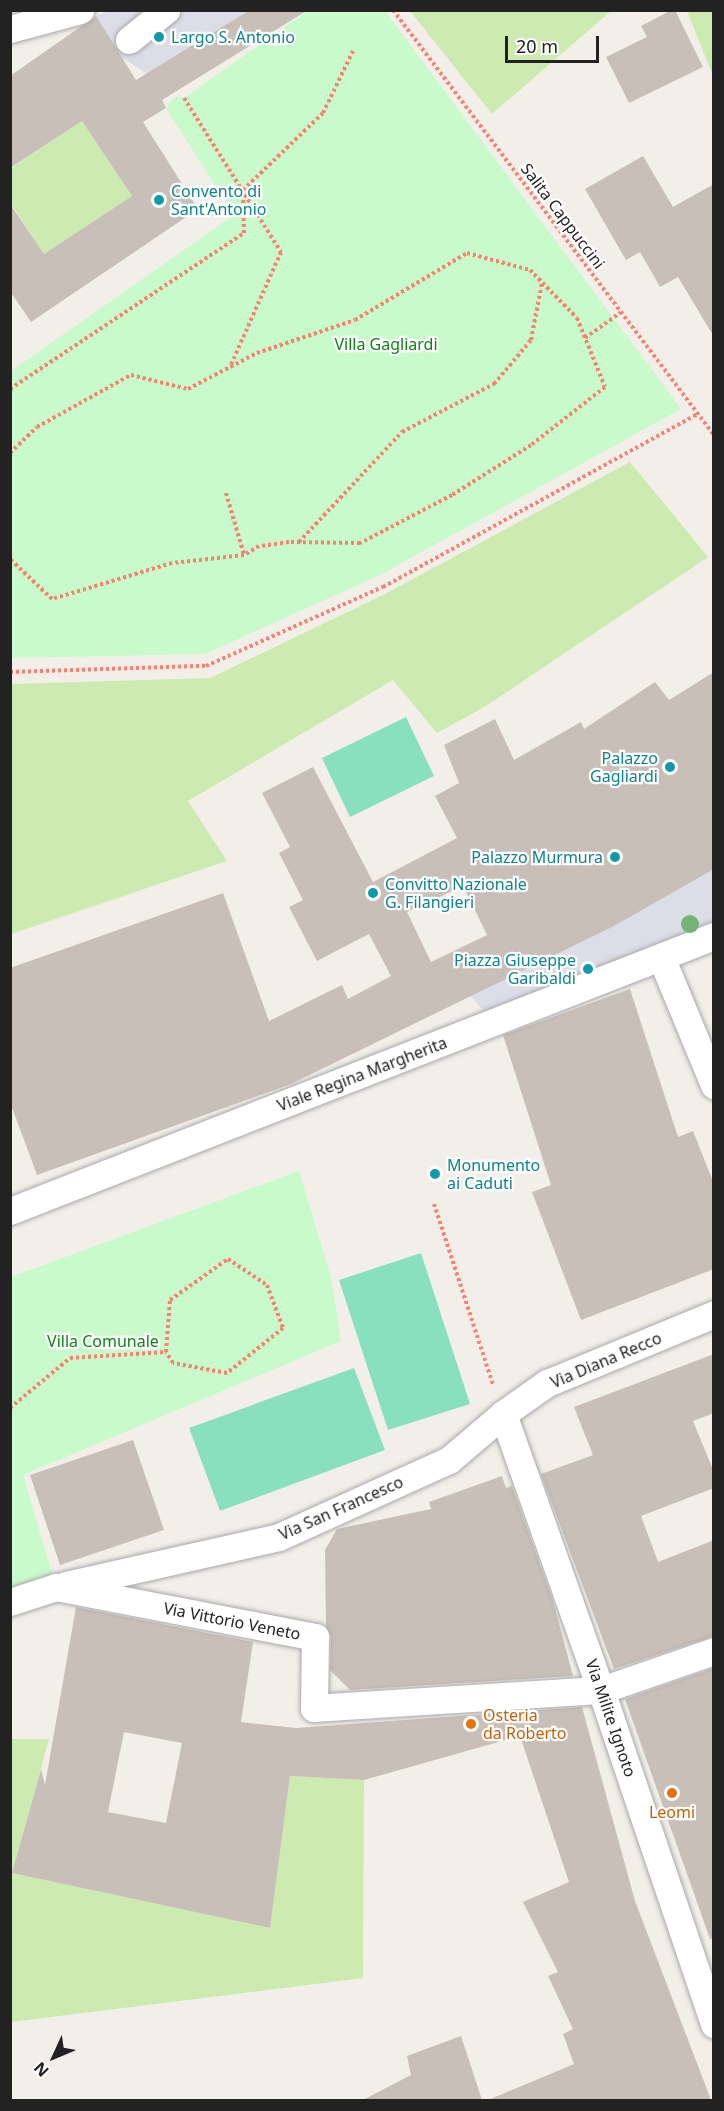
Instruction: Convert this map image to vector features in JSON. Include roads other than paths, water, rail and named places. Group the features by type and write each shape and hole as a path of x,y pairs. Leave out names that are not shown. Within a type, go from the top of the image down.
{"street":[{"path":"10,29 80,10"},
{"path":"129,40 166,10"},
{"name":"Viale Regina Margherita","path":"10,1211 714,936"},
{"path":"661,957 714,1085"},
{"name":"Via Diana Recco","path":"503,1414 548,1383 714,1314"},
{"name":"Via San Francesco","path":"56,1587 279,1537 449,1460 503,1414"},
{"name":"Via Milite Ignoto","path":"503,1414 602,1690 714,2024"},
{"name":"Via Vittorio Veneto","path":"10,1602 56,1587 315,1637 314,1708 602,1690"},
{"path":"602,1690 714,1651"}],"place":[{"name":"Largo S. Antonio","path":"159,37"},
{"name":"Convento di Sant'Antonio","path":"159,200"},
{"name":"Palazzo Gagliardi","path":"670,767"},
{"name":"Palazzo Murmura","path":"615,857"},
{"name":"Convitto Nazionale G. Filangieri","path":"373,893"},
{"name":"Piazza Giuseppe Garibaldi","path":"588,969"},
{"name":"Monumento ai Caduti","path":"435,1174"},
{"name":"Osteria da Roberto","path":"471,1724"},
{"name":"Leomi","path":"672,1793"}],"park label":[{"name":"Villa Gagliardi","path":"386,344"},
{"name":"Villa Comunale","path":"103,1341"}]}
